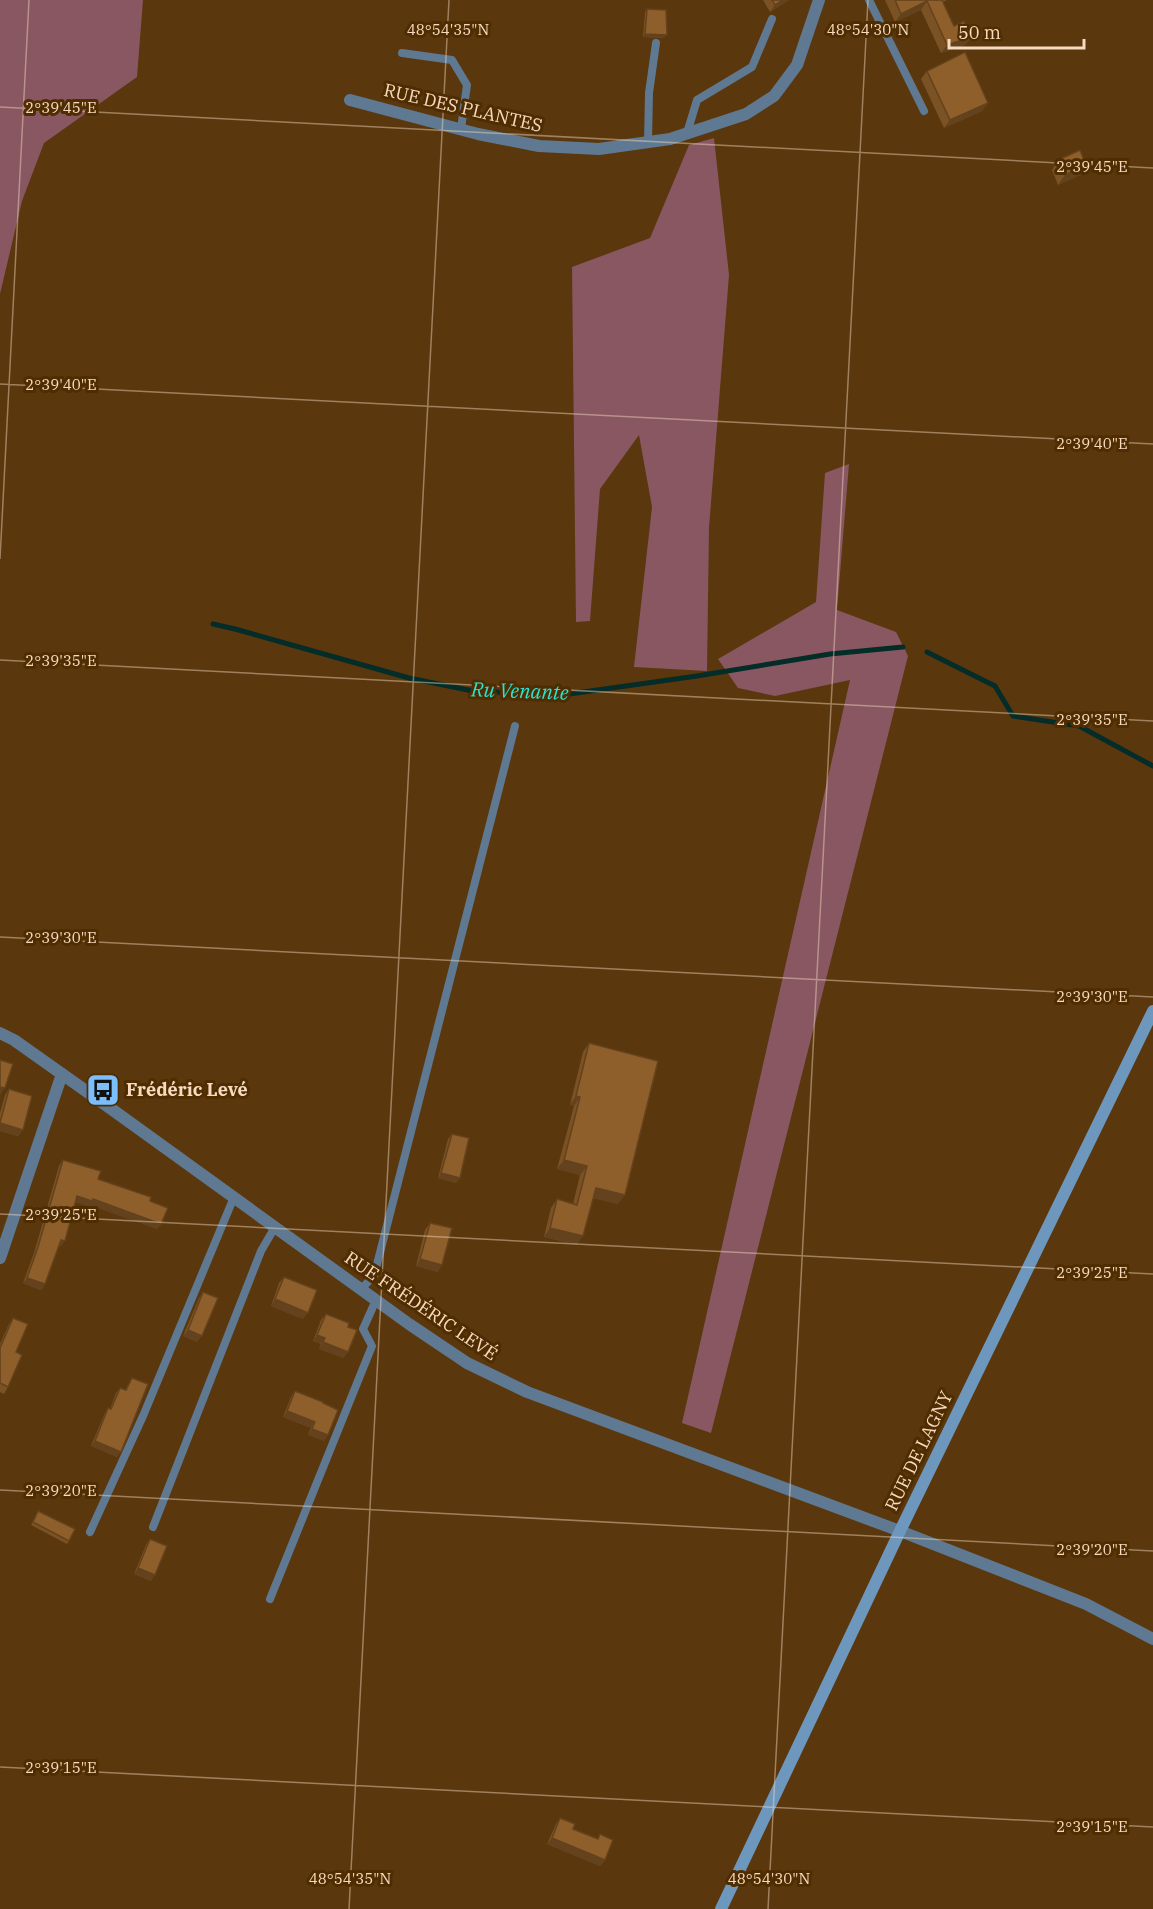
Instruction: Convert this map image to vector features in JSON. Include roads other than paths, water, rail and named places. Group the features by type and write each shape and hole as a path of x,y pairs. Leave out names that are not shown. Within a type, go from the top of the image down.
{"main road":[{"name":"RUE DE LAGNY","path":"721,1909 900,1531 1153,1011"}],"street":[{"name":"RUE DES PLANTES","path":"350,100 461,129 539,146 599,149 670,139 746,114 774,96 797,65 819,0"},
{"name":"RUE FRÉDÉRIC LEVÉ","path":"0,1034 62,1074 467,1363 527,1392 900,1531 1086,1604 1153,1639"},
{"path":"0,1258 62,1074"}],"lane":[{"path":"869,0 924,111"},
{"path":"687,133 697,100 752,67 772,20"},
{"path":"648,142 649,93 656,44"},
{"path":"402,53 452,60 466,86 461,129"},
{"path":"361,1289 374,1276 515,726"},
{"path":"90,1532 143,1416 234,1197"},
{"path":"153,1527 261,1251 275,1227"},
{"path":"270,1599 372,1346 363,1329 376,1300"}],"waterway":[{"name":"Ru Venante","path":"213,624 409,678 473,691 562,695 830,654 903,647"},
{"name":"Ru Venante","path":"927,652 995,686 1013,716 1079,726 1153,766"}],"place":[{"name":"Frédéric Levé","path":"103,1090"}]}
